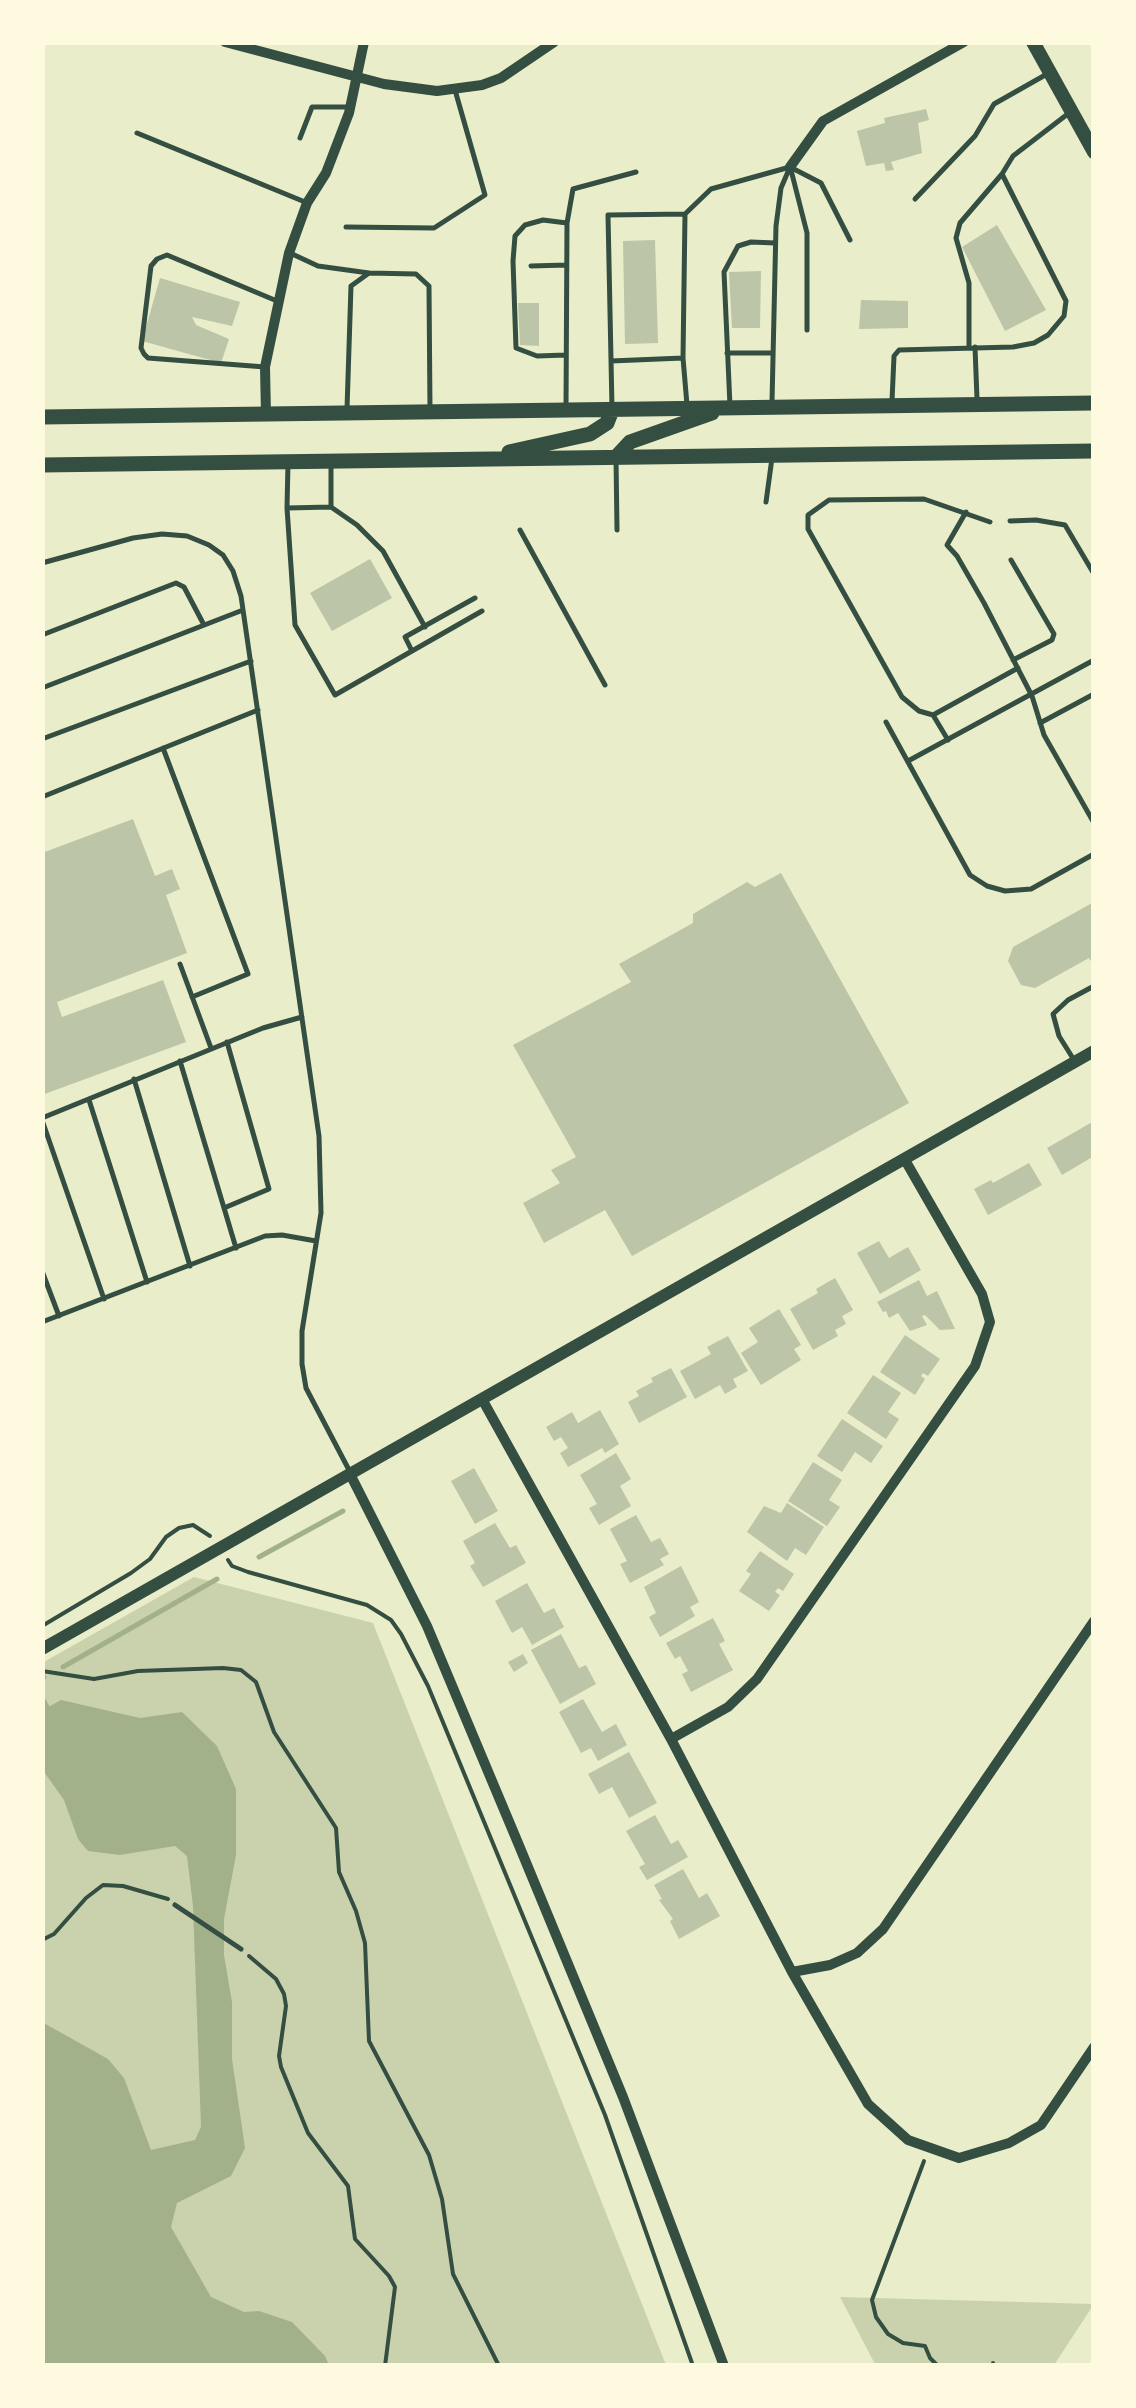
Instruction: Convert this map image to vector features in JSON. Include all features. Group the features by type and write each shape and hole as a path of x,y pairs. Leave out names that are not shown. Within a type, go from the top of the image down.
{"highway":[{"path":"1075,403 1094,395"},
{"path":"42,417 1094,403"},
{"path":"616,458 630,442 730,407"},
{"path":"486,458 590,434 606,423 612,410"},
{"path":"42,465 1094,451"}],"main road":[{"path":"1039,44 1050,72 1092,146"}],"street":[{"path":"226,42 359,78 408,88 455,90 501,78 554,42"},
{"path":"266,415 265,367 277,301 307,203 326,173 351,107 364,42"},
{"path":"790,167 823,121 964,42"},
{"path":"42,1649 1094,1051"},
{"path":"671,1739 728,1706 757,1679 975,1366 990,1322 982,1294 905,1160"},
{"path":"482,1399 671,1739 792,1972 868,2104 908,2140 959,2158 1009,2143 1040,2125 1094,2048"},
{"path":"350,1474 428,1626 624,2097 724,2366"},
{"path":"792,1972 830,1966 857,1953 883,1929 1094,1622"}],"lane":[{"path":"915,199 975,136 994,104 1050,72"},
{"path":"346,227 434,228 486,194 455,90"},
{"path":"300,138 312,107 351,107"},
{"path":"977,404 969,283 956,242 958,229 1013,156 1071,111"},
{"path":"137,133 307,203"},
{"path":"772,406 775,243 781,188 790,167"},
{"path":"790,167 807,233 807,330"},
{"path":"612,410 608,215 685,214 711,189 790,167 821,183 850,240"},
{"path":"566,411 567,223 574,189 636,172"},
{"path":"891,405 897,352 1034,343 1056,327 1067,308 1002,174"},
{"path":"685,214 683,358 687,408"},
{"path":"566,355 537,356 516,348 512,262 516,236 526,225 542,220 567,223"},
{"path":"730,407 724,272 738,246 750,242 775,243"},
{"path":"290,252 318,266 416,274 428,286 430,412"},
{"path":"265,367 148,358 141,348 151,266 166,255 277,301"},
{"path":"531,266 566,265"},
{"path":"347,414 351,286 368,272"},
{"path":"727,353 773,354"},
{"path":"611,361 683,358"},
{"path":"766,502 773,455"},
{"path":"616,458 617,530"},
{"path":"331,460 331,507"},
{"path":"288,461 287,508 295,625 334,694 482,611"},
{"path":"990,522 924,499 829,500 808,515 808,529 902,697 919,711 933,714 1018,668"},
{"path":"287,508 331,507 357,526 383,552 425,627"},
{"path":"966,512 946,544 966,572 1018,668 1040,723 1094,823"},
{"path":"1010,522 1036,520 1064,525 1094,574"},
{"path":"520,530 604,685"},
{"path":"42,564 132,538 162,534 187,536 222,555 233,571 258,710 322,1176 302,1330 302,1364 306,1388 350,1474"},
{"path":"1011,560 1054,634 1052,640 1013,660"},
{"path":"42,634 176,583 184,587 204,626"},
{"path":"412,651 405,638 474,598"},
{"path":"42,688 243,610"},
{"path":"42,739 250,660"},
{"path":"907,762 1094,660"},
{"path":"1040,723 1094,694"},
{"path":"42,797 258,710"},
{"path":"933,714 948,740"},
{"path":"886,722 970,875 987,886 1005,892 1031,889 1094,854"},
{"path":"163,748 248,974 192,997"},
{"path":"180,964 212,1048"},
{"path":"1075,1062 1059,1036 1053,1014 1068,1000 1094,986"},
{"path":"104,1299 42,1119 227,1042 302,1018"},
{"path":"224,1208 269,1189 227,1042"},
{"path":"180,1061 236,1248"},
{"path":"134,1079 190,1266"},
{"path":"89,1100 147,1282"},
{"path":"42,1322 265,1236 282,1234 316,1241"},
{"path":"42,1271 59,1316"},
{"path":"176,1904 241,1949"}],"path":[{"path":"42,1626 131,1574 150,1560 166,1537 179,1528 194,1526 212,1538"},
{"path":"232,1566 367,1605 391,1620 401,1634 428,1686 605,2115 693,2366"},
{"path":"42,1671 94,1679 138,1671 224,1668 241,1670 256,1682 274,1732 336,1828 339,1872 365,1943 369,2042 429,2155 442,2199 453,2274 499,2366"},
{"path":"42,1940 54,1934 103,1884 122,1886 176,1904"},
{"path":"241,1949 276,1979 284,1994 281,2067 308,2133 348,2186 355,2239 395,2287 385,2366"},
{"path":"929,2148 872,2300 876,2317 888,2334 903,2343 926,2346 938,2366"}],"shaded area":[{"path":"194,1577 373,1623 666,2365 43,2365 42,1663"},
{"path":"61,1700 140,1718 182,1712 217,1746 236,1789 236,1855 224,1919 224,1955 232,2002 232,2059 245,2148 231,2176 177,2203 171,2227 211,2297 244,2312 259,2311 292,2322 329,2365 43,2365 42,2022 108,2059 124,2078 151,2150 195,2140 201,2127 193,1906 187,1856 175,1846 120,1855 88,1851 78,1839 64,1800 42,1769 43,1710"},
{"path":"840,2297 1094,2304 1054,2365 876,2366"}],"building":[{"path":"926,109 929,120 918,123 922,153 891,162 894,170 886,171 884,163 866,166 857,131 885,123 884,118"},
{"path":"997,225 1046,310 1005,331 962,247"},
{"path":"655,240 658,343 625,344 623,241"},
{"path":"761,271 760,328 732,328 729,272"},
{"path":"160,278 240,302 232,326 192,317 196,325 229,339 221,363 142,341"},
{"path":"861,300 908,301 908,328 859,329"},
{"path":"518,303 539,303 539,346 520,345"},
{"path":"370,559 392,598 332,631 310,593"},
{"path":"133,819 155,876 172,869 180,889 166,895 187,953 57,1002 62,1017 163,980 186,1042 42,1095 42,853"},
{"path":"781,873 909,1103 632,1256 605,1210 544,1243 523,1203 560,1183 551,1170 576,1157 513,1045 631,982 619,964 693,923 693,914 747,882 755,887"},
{"path":"1094,902 1094,966 1089,958 1035,988 1021,985 1008,961 1013,947"},
{"path":"1094,1121 1094,1156 1062,1175 1047,1148"},
{"path":"1029,1163 1042,1185 988,1215 974,1189"},
{"path":"879,1241 889,1258 908,1247 921,1270 880,1294 857,1253"},
{"path":"835,1278 853,1310 842,1316 846,1324 835,1330 838,1336 813,1350 790,1309"},
{"path":"919,1280 927,1296 937,1291 955,1329 940,1330 925,1315 922,1316 927,1325 910,1331 898,1313 889,1318 883,1312 877,1302"},
{"path":"779,1309 801,1345 794,1349 801,1360 761,1385 741,1353 758,1342 749,1328"},
{"path":"905,1335 940,1359 928,1376 923,1373 925,1379 915,1395 880,1372"},
{"path":"728,1336 748,1371 733,1379 737,1387 725,1394 720,1385 695,1399 680,1371 711,1354 707,1347"},
{"path":"671,1368 687,1397 639,1423 628,1402 639,1396 636,1391 653,1382 651,1378"},
{"path":"873,1375 901,1393 888,1412 899,1419 886,1439 847,1413"},
{"path":"600,1410 619,1444 605,1453 602,1448 568,1467 560,1453 568,1448 561,1437 554,1441 546,1427 572,1412 578,1423"},
{"path":"842,1419 883,1446 871,1463 855,1452 842,1472 817,1456"},
{"path":"616,1453 631,1479 620,1486 631,1506 599,1525 589,1508 597,1504 580,1475"},
{"path":"813,1462 842,1480 829,1500 840,1507 827,1526 788,1501"},
{"path":"474,1468 498,1511 475,1524 451,1481"},
{"path":"787,1503 824,1527 806,1555 795,1548 787,1561 747,1532 764,1506 781,1513"},
{"path":"636,1515 651,1542 660,1538 669,1554 660,1559 664,1565 630,1583 620,1564 627,1561 610,1529"},
{"path":"495,1523 510,1548 516,1545 526,1563 483,1587 470,1566 475,1563 463,1541"},
{"path":"760,1551 794,1574 783,1591 778,1588 775,1592 780,1595 769,1611 739,1591 751,1574 746,1571"},
{"path":"681,1566 699,1602 690,1607 695,1616 660,1637 649,1617 656,1613 644,1587"},
{"path":"527,1583 544,1613 554,1608 564,1627 532,1645 522,1627 512,1633 495,1601"},
{"path":"713,1618 725,1641 719,1644 733,1670 691,1692 682,1674 688,1671 666,1643"},
{"path":"561,1634 579,1668 586,1665 596,1684 560,1704 531,1650"},
{"path":"523,1654 528,1663 514,1672 508,1662"},
{"path":"583,1699 602,1732 616,1724 627,1745 598,1761 591,1748 581,1753 559,1712"},
{"path":"629,1752 657,1803 629,1818 612,1787 599,1794 588,1774"},
{"path":"655,1815 671,1844 678,1840 688,1857 647,1880 639,1867 645,1864 626,1831"},
{"path":"683,1869 699,1898 707,1893 720,1916 679,1939 654,1885"}],"waterway":[{"path":"259,1557 343,1511"},
{"path":"63,1667 217,1579"},
{"path":"42,1698 47,1707"}]}
